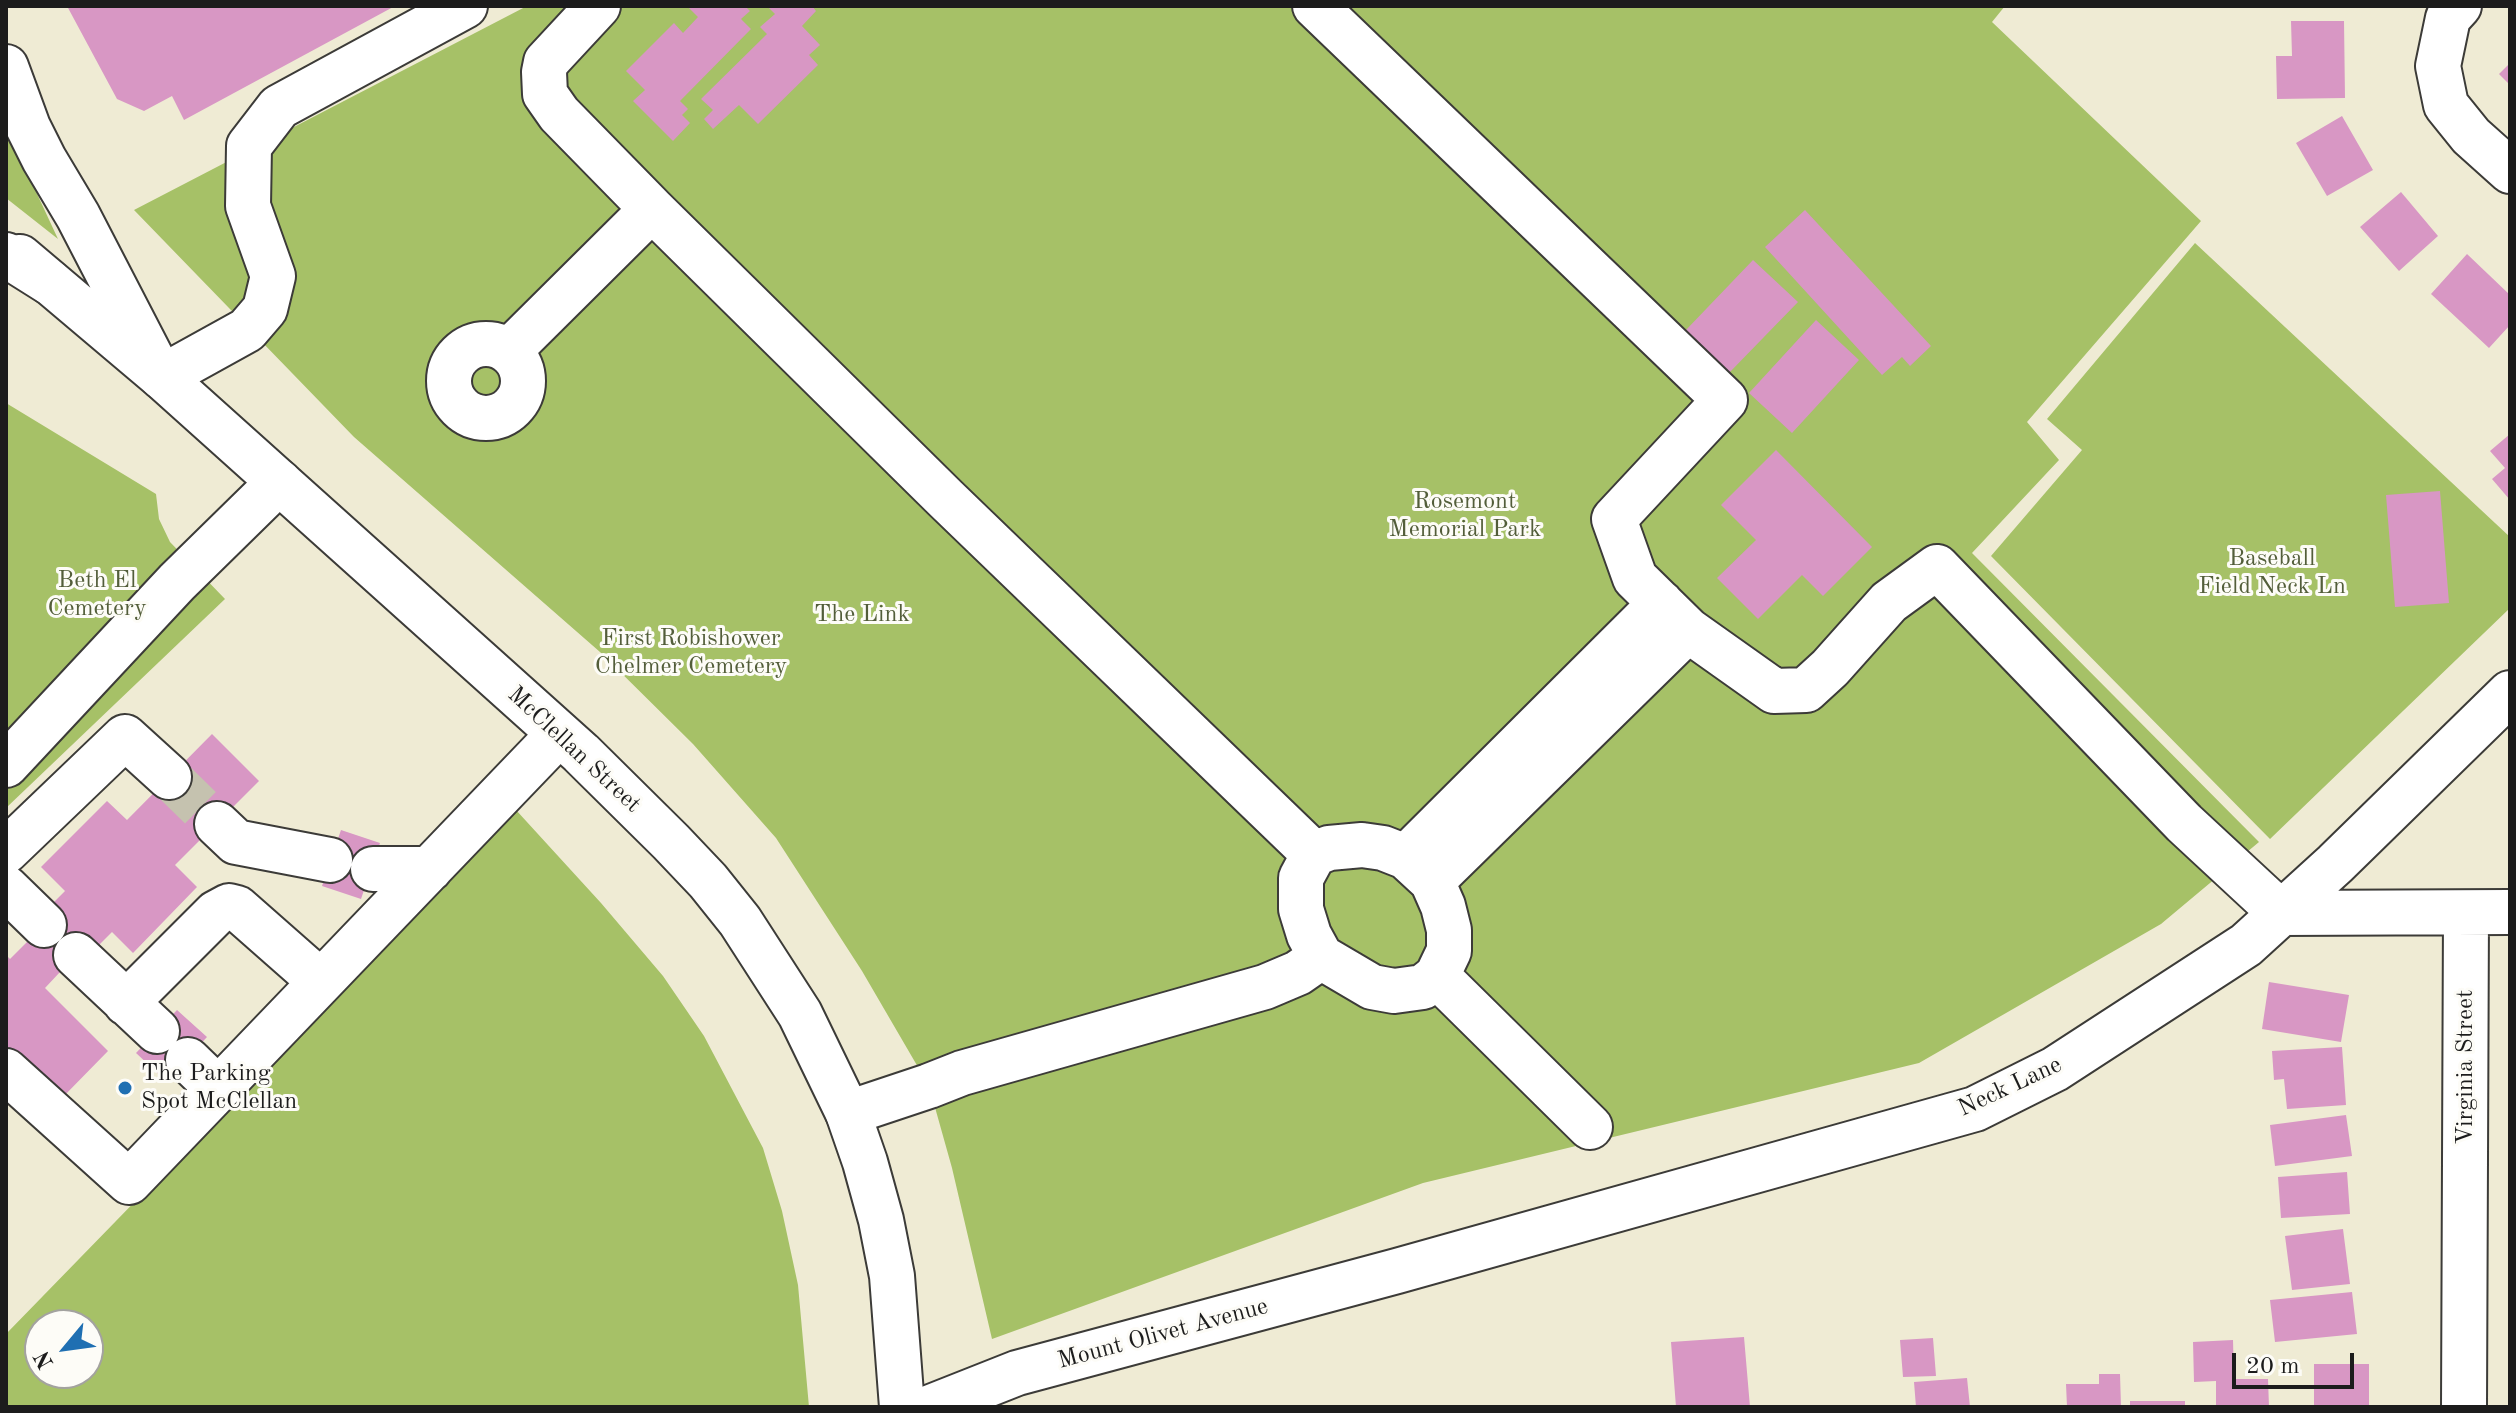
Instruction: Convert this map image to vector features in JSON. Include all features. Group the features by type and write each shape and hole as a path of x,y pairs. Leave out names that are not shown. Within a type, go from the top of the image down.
{"main road":[{"path":"6,67 28,127 44,159 78,216 162,377 247,330 265,309 273,276 248,206 249,146 279,107 465,6"},
{"path":"598,6 546,62 545,94 559,114 945,498 1314,854"},
{"path":"1315,6 1725,400 1614,519 1635,578 1674,617 1774,691 1806,690 1889,602 1937,567 2184,823 2281,913 2510,912"},
{"path":"2459,6 2448,18 2438,66 2446,105 2471,136 2510,171"},
{"path":"509,351 652,209"},
{"name":"McClellan Street","path":"6,245 162,377 559,734 671,842 740,921 800,1014 848,1113 865,1162 892,1276 902,1407"},
{"path":"6,255 49,282"},
{"path":"6,765 177,582 279,482"},
{"path":"1419,869 1674,617"},
{"name":"Neck Lane","path":"1397,1271 1975,1109 2055,1069 2246,945 2335,864 2510,693"},
{"path":"172,1046 321,982 559,734"},
{"path":"6,851 125,737 169,777"},
{"path":"217,824 236,842 330,860"},
{"path":"1362,845 1383,848 1419,869 1443,906 1449,930 1449,951 1437,976 1423,987 1394,991 1372,987 1321,957 1309,935 1301,909 1301,878 1314,854 1329,848 1362,845"},
{"path":"373,869 430,869"},
{"path":"6,888 44,925"},
{"path":"6,1071 129,1182 216,913 229,906 237,908 321,982"},
{"name":"Virginia Street","path":"2464,1407 2466,913"},
{"path":"76,955 172,1046"},
{"path":"848,1113 962,1073 1265,987 1298,973 1321,957"},
{"path":"1437,976 1590,1127"},
{"name":"Mount Olivet Avenue","path":"931,1407 1022,1390 1397,1271"}],"green space":[{"name":"Rosemont Memorial Park","path":"527,6 2005,6 1992,22 2201,221 2027,422 2059,460 1972,553 2259,842 2161,924 1919,1063 1423,1183 992,1339 952,1168 929,1086 862,971 776,838 693,744 600,652 354,437 134,210"},
{"path":"6,127 58,239 6,198"},
{"name":"Baseball Field Neck Ln","path":"2195,243 2510,537 2510,608 2270,839 1991,556 2082,450 2047,419"},
{"name":"Beth El Cemetery","path":"6,403 156,494 159,519 170,542 225,599 6,808"},
{"path":"516,810 663,976 704,1036 763,1148 782,1211 798,1285 809,1407 6,1407 6,1334 24,1316 24,1389 104,1389 104,1309 30,1309"}],"building":[{"path":"67,6 395,6 184,120 172,96 144,111 117,99"},
{"path":"745,6 750,11 741,19 751,29 680,101 688,109 682,115 690,123 673,141 633,101 645,90 626,71 674,23 683,33 698,17 689,8"},
{"path":"767,6 812,6 816,11 802,26 820,45 809,55 818,65 758,124 739,105 713,129 704,119 713,110 701,99 767,34 760,27 775,14"},
{"path":"2291,21 2344,21 2345,98 2277,99 2276,56 2292,56"},
{"path":"2510,63 2510,85 2499,74"},
{"path":"2342,116 2373,170 2327,196 2296,143"},
{"path":"2401,192 2438,236 2399,271 2360,227"},
{"path":"1805,210 1931,346 1910,366 1902,357 1882,375 1765,247"},
{"path":"2467,254 2510,295 2510,325 2489,348 2431,294"},
{"path":"1753,260 1798,302 1729,373 1685,331"},
{"path":"1816,320 1859,360 1792,433 1749,393"},
{"path":"2510,434 2510,500 2492,479 2505,468 2490,451"},
{"path":"1776,450 1872,547 1823,596 1802,575 1758,619 1717,578 1756,540 1721,505"},
{"path":"2440,491 2449,603 2395,607 2386,495"},
{"path":"212,734 259,781 175,865 197,887 133,953 112,932 95,949 76,955 45,988 108,1051 61,1099 6,1045 6,955 10,959 57,912 50,906 65,891 41,867 107,801 127,820"},
{"path":"341,830 380,843 361,899 322,886"},
{"path":"2269,982 2349,995 2341,1042 2262,1029"},
{"path":"177,1010 207,1037 166,1081 136,1053"},
{"path":"2342,1047 2346,1105 2287,1109 2284,1079 2274,1080 2272,1051"},
{"path":"2346,1115 2352,1156 2275,1166 2270,1125"},
{"path":"2347,1172 2350,1214 2281,1218 2278,1177"},
{"path":"2343,1229 2350,1284 2292,1290 2285,1236"},
{"path":"2352,1292 2357,1334 2275,1342 2270,1300"},
{"path":"1744,1337 1750,1407 1676,1407 1671,1342"},
{"path":"1933,1338 1936,1376 1903,1377 1900,1340"},
{"path":"2233,1340 2234,1379 2268,1379 2269,1407 2216,1407 2216,1381 2194,1382 2193,1342"},
{"path":"2314,1364 2369,1364 2369,1407 2314,1407"},
{"path":"2099,1374 2120,1374 2121,1407 2067,1407 2066,1384 2099,1384"},
{"path":"1967,1378 1970,1407 1916,1407 1914,1382"},
{"path":"2130,1401 2185,1401 2185,1407 2130,1407"}],"tunnel":[{"path":"169,777 217,824"}],"place":[{"name":"The Parking Spot McClellan","path":"125,1088"}],"park label":[{"name":"The Link","path":"862,615"},
{"name":"First Robishower Chelmer Cemetery","path":"691,653"}]}
